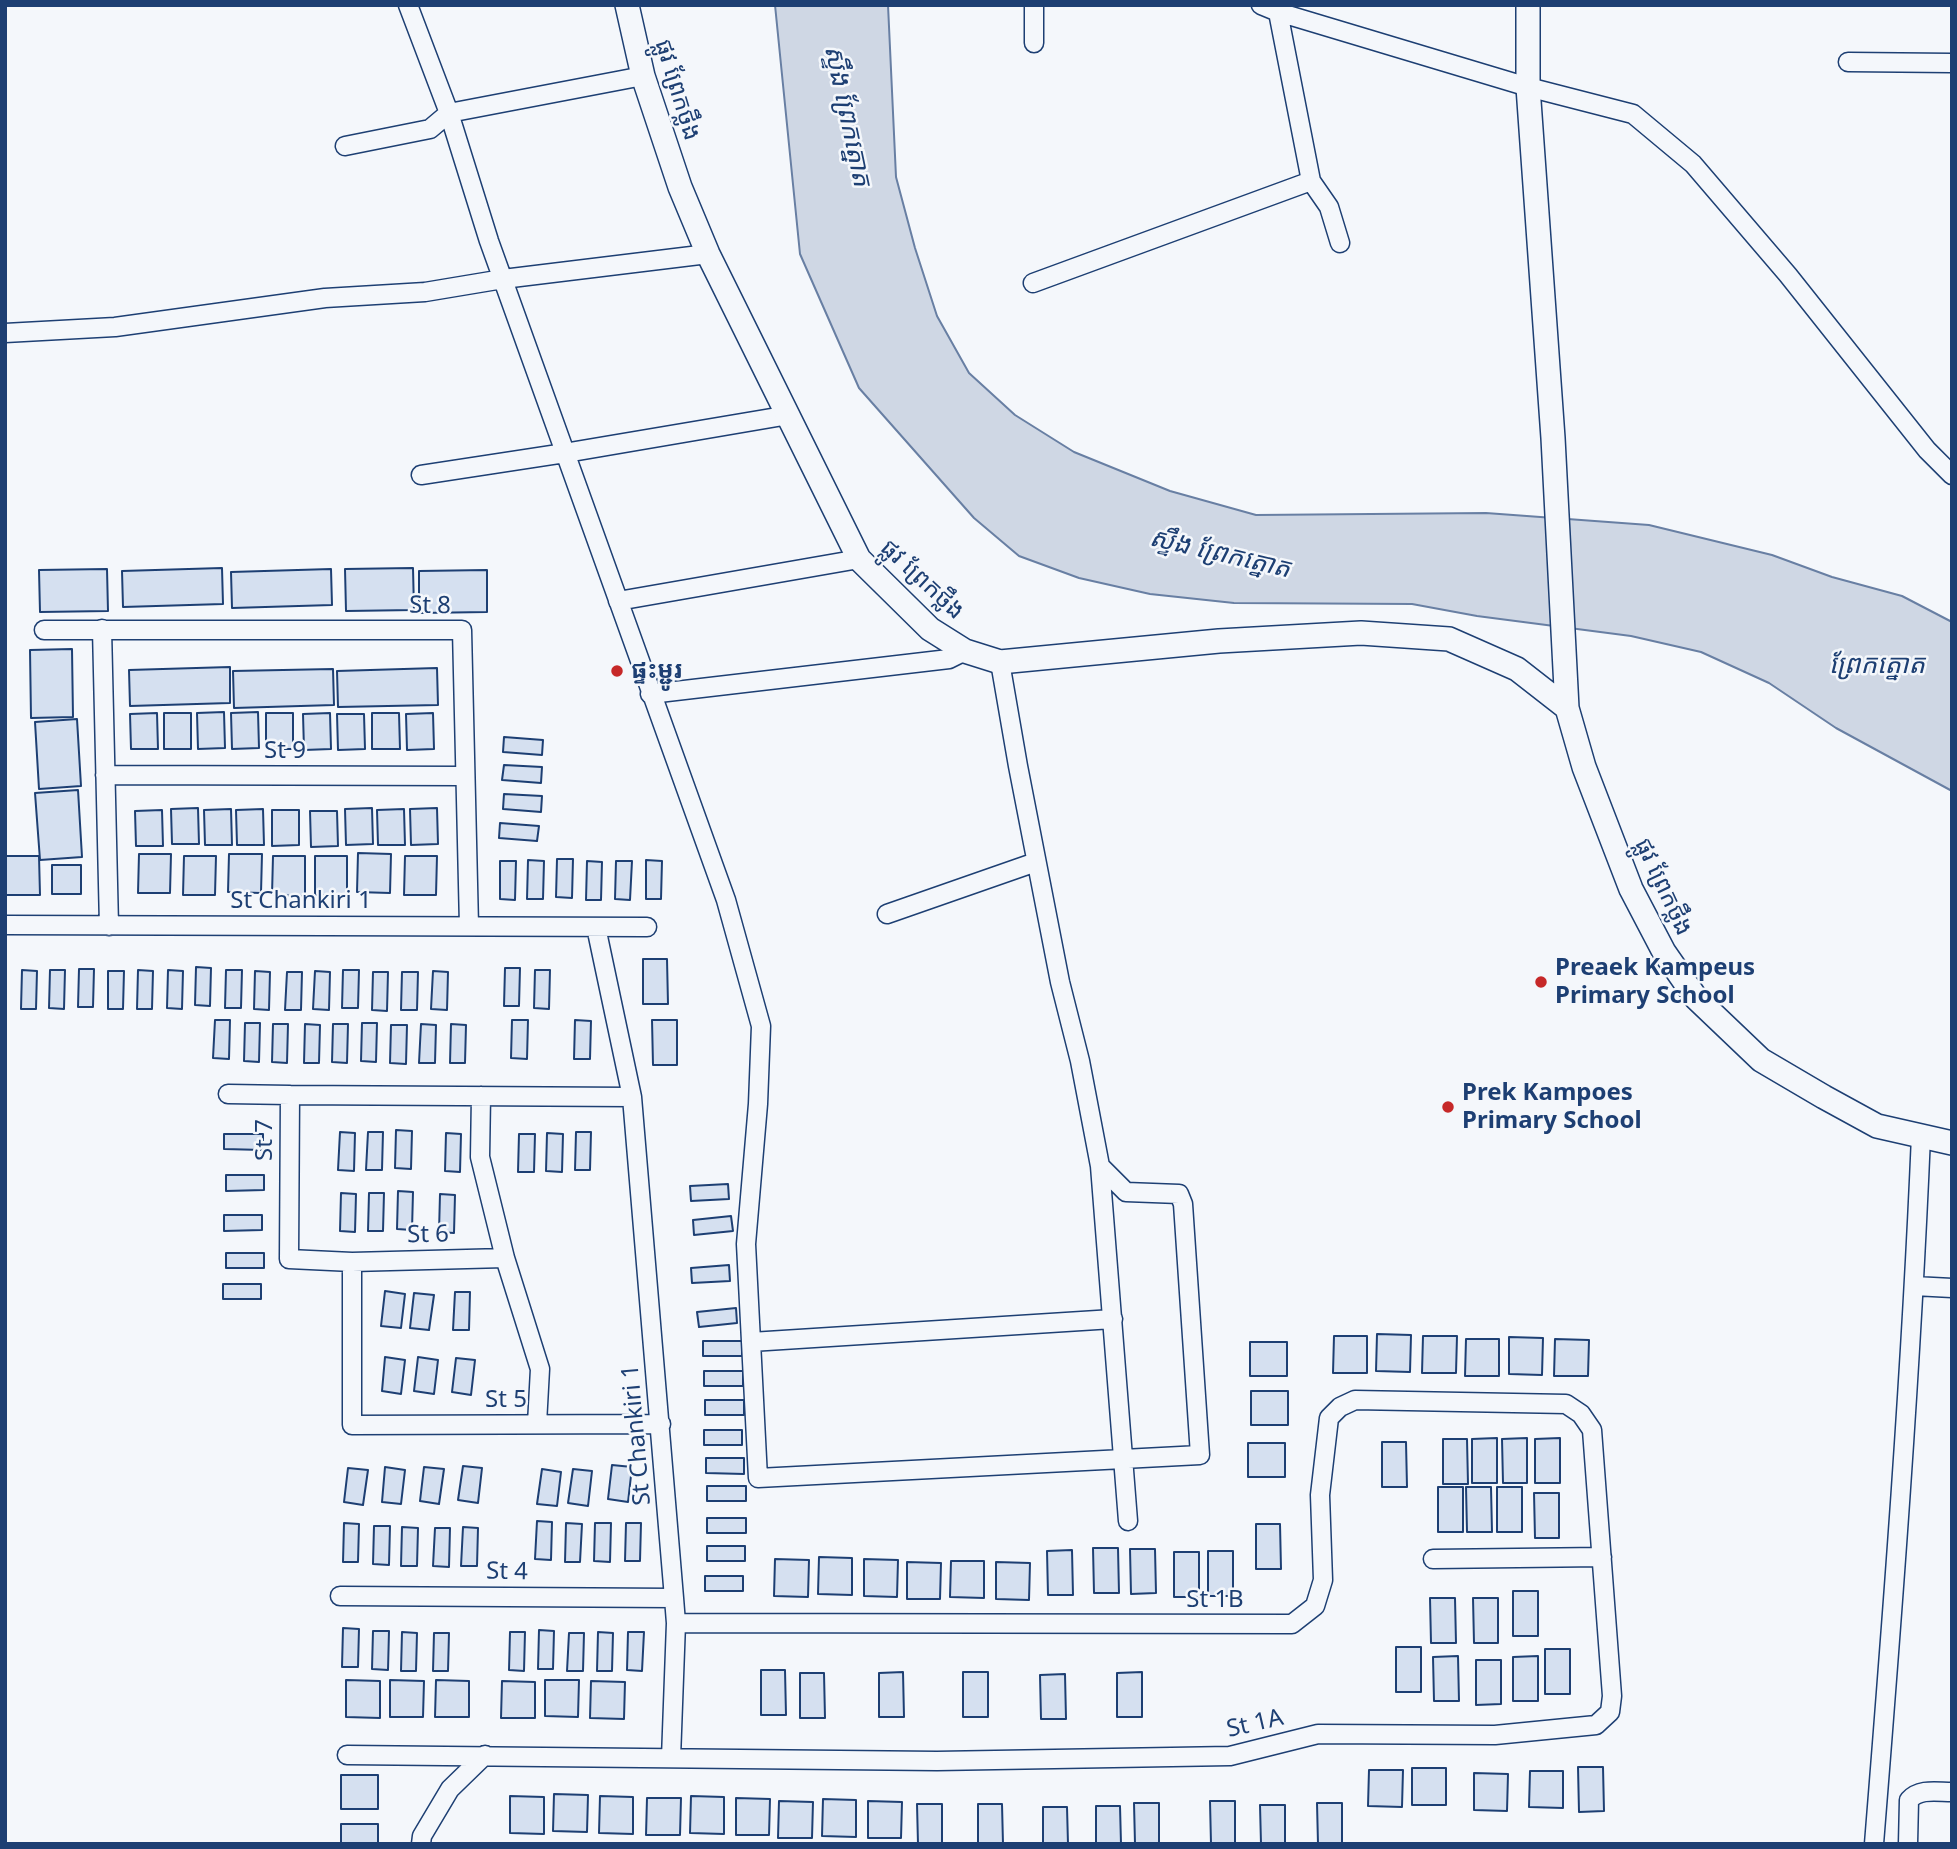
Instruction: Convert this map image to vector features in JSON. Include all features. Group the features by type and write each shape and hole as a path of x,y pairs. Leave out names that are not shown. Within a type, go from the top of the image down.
{"street":[{"path":"408,5 449,113 489,241 726,900 761,1026 758,1104 746,1244 758,1478 1200,1455 1185,1232 1179,1194 1126,1192 1100,1166"},
{"name":"ផ្លូវ ព្រែកថ្លឹង","path":"626,5 643,76 680,187 708,254 859,559 930,629 965,651 1000,662 1219,641 1361,633 1449,639 1517,669 1567,708"},
{"path":"1034,5 1034,43"},
{"path":"1261,5 1528,87 1633,114 1693,164 1788,275 1927,450 1952,475"},
{"name":"ផ្លូវ ព្រែកថ្លឹង","path":"1528,5 1528,87 1553,438 1564,672 1567,708 1584,768 1631,889 1664,952 1696,998 1761,1060 1877,1126 1952,1143"},
{"path":"1278,12 1311,181 1329,207 1340,243"},
{"path":"1848,62 1952,63"},
{"path":"345,146 430,129 449,113 643,76"},
{"path":"1033,283 1311,181"},
{"path":"5,334 115,327 325,298 425,292 503,279 708,254"},
{"path":"421,475 789,415"},
{"path":"618,601 859,559"},
{"path":"102,629 109,926"},
{"name":"St 8","path":"44,630 462,630 469,926"},
{"path":"650,694 949,659 965,651"},
{"path":"1000,662 1036,862 1100,1166 1128,1521"},
{"name":"St 9","path":"105,775 465,776"},
{"path":"887,914 1036,862"},
{"name":"St Chankiri 1","path":"5,925 648,927"},
{"name":"St Chankiri 1","path":"596,927 632,1097 676,1623 671,1758"},
{"path":"228,1094 290,1095"},
{"name":"St 7","path":"352,1262 289,1259 290,1095 632,1097"},
{"path":"481,1096 480,1157 505,1258 540,1369 537,1424"},
{"path":"1874,1844 1914,1286 1921,1136"},
{"name":"St 6","path":"352,1262 505,1258"},
{"name":"St 5","path":"352,1262 352,1425 661,1424"},
{"path":"1914,1286 1952,1288"},
{"path":"751,1342 1113,1319"},
{"name":"St 1B","path":"676,1623 1292,1624 1315,1606 1323,1580 1320,1495 1329,1418 1340,1407 1355,1400 1566,1405"},
{"name":"St 1A","path":"671,1758 989,1761 1230,1756 1318,1734 1495,1735 1596,1725 1610,1712 1612,1696 1592,1430 1581,1414 1566,1405"},
{"path":"1433,1559 1602,1557"},
{"name":"St 4","path":"340,1596 674,1598"},
{"path":"347,1755 671,1758"},
{"path":"421,1844 422,1836 450,1789 485,1755"},
{"path":"1908,1844 1909,1800 1913,1794 1922,1791 1952,1792"}],"water":[{"name":"ព្រែកត្នោត","path":"775,5 888,5 896,177 915,248 937,316 969,373 1015,415 1074,452 1170,491 1256,515 1486,513 1649,525 1772,555 1832,577 1902,596 1952,622 1952,791 1836,728 1769,683 1701,652 1631,636 1477,616 1412,604 1234,603 1150,594 1079,578 1019,556 974,518 859,388 800,254"}],"building":[{"path":"222,568 223,604 123,607 122,571"},
{"path":"413,568 414,610 346,611 345,569"},
{"path":"107,569 108,611 40,612 39,570"},
{"path":"331,569 332,605 232,608 231,572"},
{"path":"487,570 487,612 419,613 419,571"},
{"path":"72,649 73,717 31,718 30,650"},
{"path":"230,667 230,703 130,706 129,670"},
{"path":"437,668 438,705 338,707 337,671"},
{"path":"333,669 334,705 234,708 233,671"},
{"path":"224,712 225,748 198,749 197,713"},
{"path":"258,712 259,748 232,749 231,713"},
{"path":"157,713 158,749 131,749 130,714"},
{"path":"164,713 191,713 191,749 164,749"},
{"path":"266,713 293,713 293,749 266,749"},
{"path":"330,713 331,749 304,750 303,714"},
{"path":"372,713 399,713 400,749 372,749"},
{"path":"433,713 434,749 407,750 406,714"},
{"path":"337,714 364,714 365,749 338,750"},
{"path":"77,719 81,786 39,789 35,722"},
{"path":"504,737 543,740 542,755 503,752"},
{"path":"504,765 542,767 541,783 502,780"},
{"path":"78,790 82,857 40,860 35,793"},
{"path":"504,794 542,796 541,812 503,809"},
{"path":"198,808 199,844 172,844 171,809"},
{"path":"372,808 373,844 346,845 345,809"},
{"path":"437,808 438,844 411,845 410,809"},
{"path":"231,809 232,845 205,845 204,810"},
{"path":"263,809 264,845 237,845 236,810"},
{"path":"404,809 405,845 378,845 377,810"},
{"path":"162,810 163,846 136,846 135,811"},
{"path":"272,810 299,810 299,845 272,846"},
{"path":"310,811 337,811 338,846 311,847"},
{"path":"500,823 539,826 537,841 499,838"},
{"path":"358,853 391,854 390,893 357,892"},
{"path":"139,854 171,854 170,893 138,893"},
{"path":"229,854 262,854 261,893 228,892"},
{"path":"5,856 39,856 40,895 5,895"},
{"path":"184,856 216,856 215,895 183,895"},
{"path":"273,856 305,856 305,896 272,895"},
{"path":"315,856 347,856 347,895 315,895"},
{"path":"405,856 437,856 436,895 404,895"},
{"path":"557,859 573,859 572,898 556,897"},
{"path":"528,860 544,861 543,899 527,899"},
{"path":"646,860 662,861 661,899 646,899"},
{"path":"500,861 516,861 515,900 500,899"},
{"path":"587,861 602,862 601,900 586,900"},
{"path":"616,861 632,861 630,900 615,899"},
{"path":"52,865 81,865 81,894 52,894"},
{"path":"643,959 667,959 668,1004 643,1004"},
{"path":"196,967 211,968 210,1006 195,1005"},
{"path":"505,968 520,968 519,1006 504,1006"},
{"path":"79,969 94,969 93,1007 78,1007"},
{"path":"22,970 37,971 36,1009 21,1009"},
{"path":"50,970 65,970 64,1009 49,1008"},
{"path":"138,970 153,971 152,1009 137,1009"},
{"path":"168,970 183,971 182,1009 167,1008"},
{"path":"226,970 242,970 241,1008 225,1008"},
{"path":"343,970 359,970 358,1008 342,1008"},
{"path":"535,970 550,970 549,1009 534,1008"},
{"path":"108,971 124,971 123,1009 108,1009"},
{"path":"255,971 270,972 269,1010 254,1009"},
{"path":"315,971 330,972 329,1010 313,1009"},
{"path":"433,971 448,972 447,1010 431,1009"},
{"path":"287,972 302,972 301,1010 285,1010"},
{"path":"373,972 388,972 387,1011 372,1010"},
{"path":"402,972 418,972 417,1010 401,1010"},
{"path":"215,1020 230,1020 229,1059 213,1058"},
{"path":"512,1020 528,1020 527,1059 511,1058"},
{"path":"575,1020 591,1021 590,1059 574,1059"},
{"path":"652,1020 677,1020 677,1065 653,1065"},
{"path":"245,1023 260,1023 259,1062 244,1061"},
{"path":"362,1023 377,1023 376,1062 361,1061"},
{"path":"273,1024 288,1024 287,1063 272,1062"},
{"path":"305,1024 320,1025 319,1063 304,1063"},
{"path":"333,1024 348,1024 347,1063 332,1062"},
{"path":"421,1024 436,1025 435,1063 419,1063"},
{"path":"451,1024 466,1025 465,1063 450,1063"},
{"path":"391,1025 407,1025 406,1064 390,1063"},
{"path":"396,1130 412,1131 411,1169 395,1168"},
{"path":"340,1132 355,1133 354,1171 338,1170"},
{"path":"368,1132 383,1132 382,1170 366,1170"},
{"path":"576,1132 591,1132 590,1170 575,1170"},
{"path":"446,1133 461,1134 460,1172 445,1171"},
{"path":"547,1133 563,1134 562,1172 546,1171"},
{"path":"224,1134 263,1134 263,1150 224,1149"},
{"path":"519,1134 535,1134 534,1172 518,1172"},
{"path":"226,1175 264,1175 264,1190 226,1191"},
{"path":"728,1184 729,1199 691,1201 690,1186"},
{"path":"398,1191 413,1192 412,1230 397,1229"},
{"path":"341,1193 356,1194 355,1232 340,1231"},
{"path":"369,1193 384,1193 383,1231 368,1231"},
{"path":"440,1194 455,1195 454,1233 439,1232"},
{"path":"224,1215 262,1215 262,1230 224,1231"},
{"path":"731,1216 733,1231 694,1235 693,1220"},
{"path":"226,1253 264,1253 264,1268 226,1268"},
{"path":"729,1265 730,1281 692,1283 691,1268"},
{"path":"223,1284 261,1284 261,1299 223,1299"},
{"path":"385,1291 405,1294 401,1328 381,1326"},
{"path":"455,1292 470,1292 469,1330 453,1330"},
{"path":"414,1293 434,1295 429,1330 410,1328"},
{"path":"736,1308 737,1323 699,1327 697,1312"},
{"path":"1377,1334 1411,1335 1410,1372 1376,1371"},
{"path":"1334,1336 1367,1336 1367,1373 1333,1373"},
{"path":"1423,1336 1457,1336 1456,1373 1422,1373"},
{"path":"1509,1337 1543,1338 1542,1375 1509,1374"},
{"path":"1466,1339 1499,1339 1499,1376 1465,1376"},
{"path":"1555,1339 1589,1340 1588,1376 1554,1376"},
{"path":"703,1341 742,1341 742,1356 703,1356"},
{"path":"1250,1342 1287,1342 1287,1376 1250,1376"},
{"path":"385,1357 405,1360 401,1394 382,1391"},
{"path":"418,1357 438,1360 434,1394 414,1391"},
{"path":"456,1358 475,1360 471,1395 452,1392"},
{"path":"704,1371 743,1371 743,1386 704,1386"},
{"path":"1251,1391 1288,1391 1288,1425 1251,1425"},
{"path":"705,1400 744,1400 744,1415 705,1415"},
{"path":"704,1430 742,1430 742,1445 704,1445"},
{"path":"1497,1438 1497,1483 1472,1483 1472,1439"},
{"path":"1527,1438 1527,1483 1503,1483 1502,1439"},
{"path":"1560,1438 1560,1483 1535,1483 1535,1439"},
{"path":"1443,1439 1467,1439 1468,1484 1443,1484"},
{"path":"1382,1442 1406,1442 1407,1487 1382,1487"},
{"path":"1248,1443 1285,1443 1285,1477 1248,1477"},
{"path":"706,1458 744,1458 744,1474 706,1473"},
{"path":"612,1465 632,1467 628,1502 608,1499"},
{"path":"463,1466 482,1468 478,1503 458,1500"},
{"path":"385,1467 405,1470 401,1504 382,1502"},
{"path":"424,1467 444,1469 439,1504 420,1501"},
{"path":"348,1468 368,1470 363,1505 344,1502"},
{"path":"542,1469 561,1472 557,1506 537,1504"},
{"path":"573,1469 592,1471 588,1506 568,1503"},
{"path":"707,1486 746,1486 746,1501 707,1501"},
{"path":"1438,1487 1463,1487 1463,1532 1438,1532"},
{"path":"1466,1487 1491,1487 1492,1532 1467,1532"},
{"path":"1497,1487 1522,1487 1522,1532 1497,1532"},
{"path":"1534,1493 1559,1493 1559,1538 1535,1538"},
{"path":"707,1518 746,1518 746,1533 707,1533"},
{"path":"537,1521 552,1522 551,1560 535,1559"},
{"path":"344,1523 359,1524 358,1562 343,1562"},
{"path":"566,1523 582,1524 580,1562 565,1562"},
{"path":"595,1523 611,1523 610,1562 594,1561"},
{"path":"626,1523 641,1523 640,1561 625,1561"},
{"path":"1256,1524 1280,1524 1281,1569 1256,1569"},
{"path":"374,1526 390,1526 389,1565 373,1564"},
{"path":"402,1527 418,1528 417,1566 401,1566"},
{"path":"463,1527 478,1528 477,1566 461,1566"},
{"path":"435,1528 450,1528 449,1567 433,1566"},
{"path":"707,1546 745,1546 745,1561 707,1561"},
{"path":"1093,1548 1118,1548 1119,1593 1094,1593"},
{"path":"1130,1549 1155,1549 1156,1593 1131,1594"},
{"path":"1072,1550 1073,1595 1048,1595 1047,1551"},
{"path":"1208,1551 1233,1551 1233,1596 1208,1596"},
{"path":"1174,1552 1199,1552 1199,1597 1174,1597"},
{"path":"819,1557 852,1558 852,1595 818,1594"},
{"path":"775,1559 809,1560 808,1597 774,1596"},
{"path":"864,1559 898,1560 897,1597 864,1596"},
{"path":"951,1561 984,1561 984,1598 950,1597"},
{"path":"907,1562 941,1563 940,1599 907,1599"},
{"path":"996,1562 1030,1563 1029,1600 996,1599"},
{"path":"705,1576 743,1576 743,1591 705,1591"},
{"path":"1513,1591 1538,1591 1538,1636 1513,1636"},
{"path":"1430,1598 1455,1598 1456,1643 1431,1643"},
{"path":"1473,1598 1498,1598 1498,1643 1474,1643"},
{"path":"343,1628 359,1629 358,1667 342,1667"},
{"path":"539,1630 554,1631 553,1669 538,1669"},
{"path":"373,1631 389,1631 388,1670 372,1669"},
{"path":"402,1632 417,1633 416,1671 401,1671"},
{"path":"510,1632 525,1632 524,1671 509,1670"},
{"path":"598,1632 613,1633 612,1671 597,1671"},
{"path":"628,1632 644,1632 642,1671 627,1670"},
{"path":"434,1633 449,1633 448,1671 433,1671"},
{"path":"569,1633 584,1633 583,1671 567,1671"},
{"path":"1396,1647 1421,1647 1421,1692 1396,1692"},
{"path":"1545,1649 1570,1649 1570,1694 1545,1694"},
{"path":"1458,1656 1459,1701 1434,1701 1433,1657"},
{"path":"1538,1656 1538,1701 1513,1701 1513,1657"},
{"path":"1476,1660 1501,1660 1501,1704 1476,1705"},
{"path":"761,1670 785,1670 786,1715 761,1715"},
{"path":"903,1672 904,1717 879,1717 879,1673"},
{"path":"963,1672 988,1672 988,1717 963,1717"},
{"path":"1142,1672 1142,1717 1117,1717 1117,1673"},
{"path":"800,1673 824,1673 825,1718 800,1718"},
{"path":"1065,1674 1066,1719 1041,1719 1040,1675"},
{"path":"346,1680 380,1681 380,1718 346,1717"},
{"path":"390,1680 424,1681 423,1717 390,1717"},
{"path":"436,1680 469,1681 469,1717 435,1717"},
{"path":"545,1680 579,1680 578,1717 545,1716"},
{"path":"502,1681 535,1682 535,1718 501,1718"},
{"path":"591,1681 625,1682 624,1719 590,1718"},
{"path":"1578,1767 1603,1767 1604,1811 1579,1812"},
{"path":"1412,1768 1446,1768 1446,1805 1412,1805"},
{"path":"1369,1770 1403,1770 1402,1807 1368,1806"},
{"path":"1530,1771 1563,1771 1563,1808 1529,1807"},
{"path":"1474,1773 1508,1774 1507,1811 1474,1810"},
{"path":"341,1775 378,1775 378,1809 341,1809"},
{"path":"554,1794 588,1795 587,1832 553,1831"},
{"path":"510,1796 544,1797 544,1834 510,1833"},
{"path":"600,1796 633,1797 633,1834 599,1833"},
{"path":"691,1796 724,1797 724,1834 690,1833"},
{"path":"647,1798 681,1798 680,1835 646,1835"},
{"path":"736,1798 770,1799 769,1835 736,1835"},
{"path":"823,1799 856,1800 856,1837 822,1836"},
{"path":"779,1801 813,1802 812,1838 778,1838"},
{"path":"868,1801 902,1802 901,1838 868,1838"},
{"path":"1210,1801 1235,1801 1235,1844 1211,1844"},
{"path":"1134,1803 1159,1803 1159,1844 1135,1844"},
{"path":"1317,1803 1342,1803 1342,1844 1318,1844"},
{"path":"917,1804 942,1804 942,1844 918,1844"},
{"path":"978,1804 1002,1804 1003,1844 978,1844"},
{"path":"1260,1805 1285,1805 1285,1844 1261,1844"},
{"path":"1096,1806 1120,1806 1121,1844 1096,1844"},
{"path":"1043,1807 1067,1807 1068,1844 1043,1844"},
{"path":"341,1824 378,1824 378,1844 341,1844"}],"place":[{"name":"ផ្ទះម្ជូរ","path":"617,671"},
{"name":"Preaek Kampeus Primary School","path":"1541,982"},
{"name":"Prek Kampoes Primary School","path":"1448,1107"}],"water label":[{"name":"ស្ទឹង ព្រែកត្នោត","path":"847,116"},
{"name":"ស្ទឹង ព្រែកត្នោត","path":"1220,554"}]}
